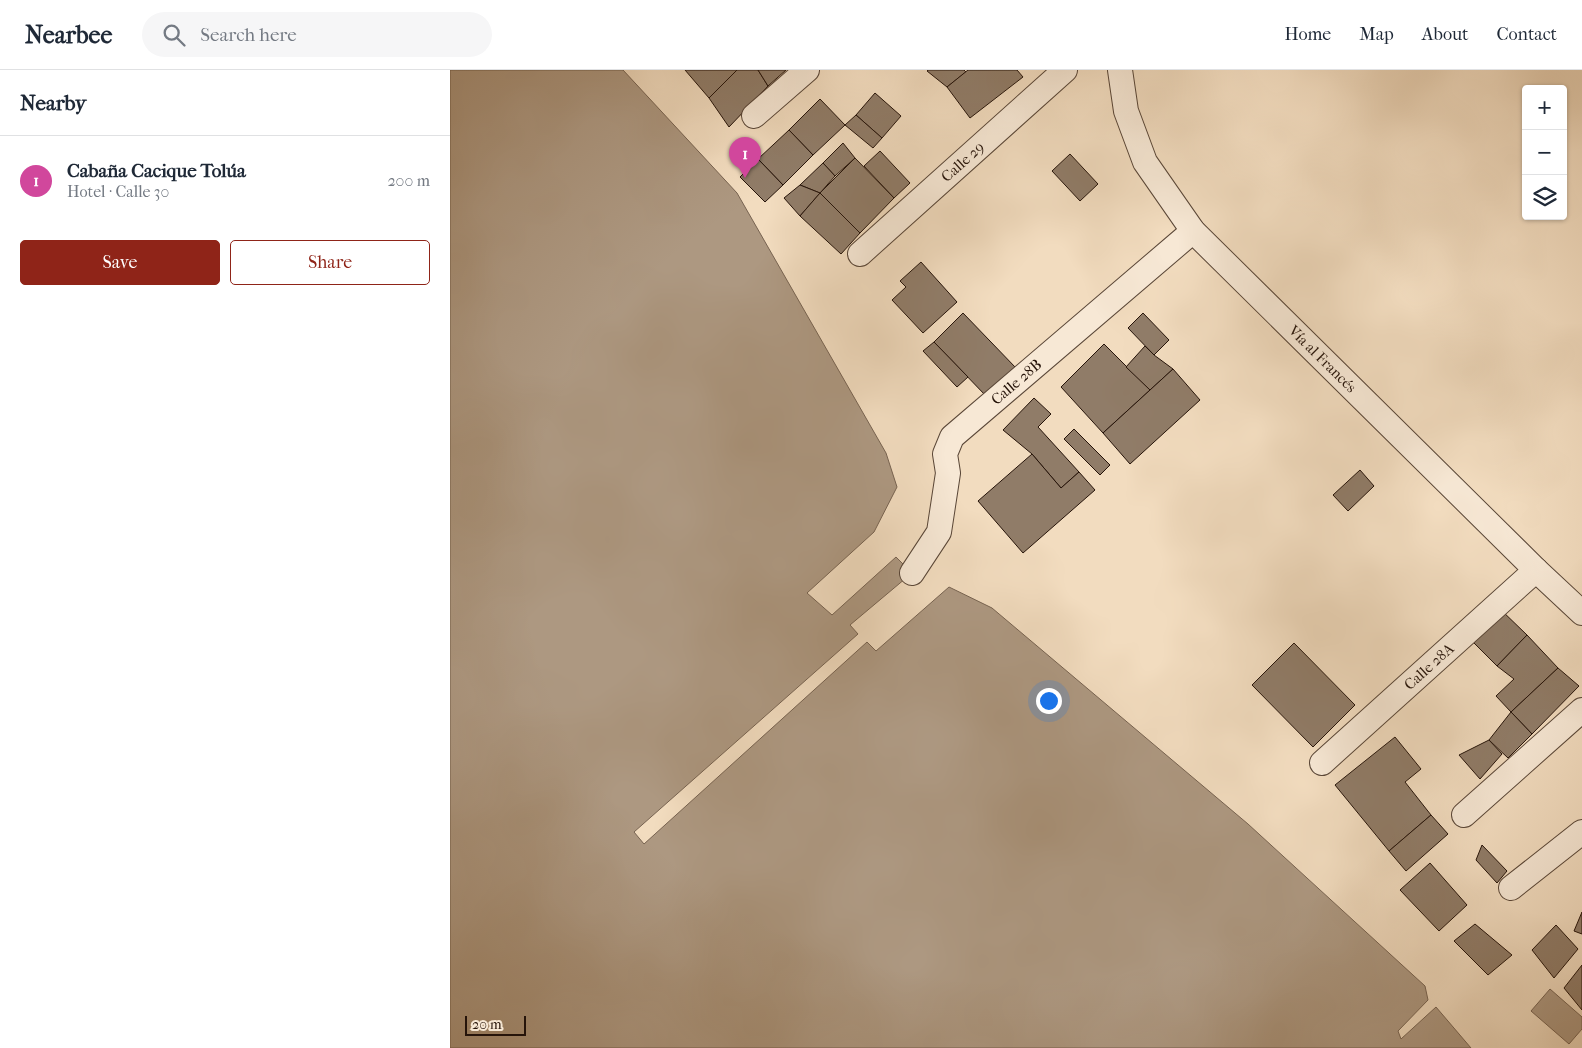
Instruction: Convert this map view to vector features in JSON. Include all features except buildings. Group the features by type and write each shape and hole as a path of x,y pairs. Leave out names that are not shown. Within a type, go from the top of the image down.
{"street":[{"path":"754,116 807,70"},
{"name":"Calle 29","path":"860,254 1065,70"},
{"name":"Vía al Francés","path":"1120,70 1126,111 1145,162 1192,231 1582,613"},
{"name":"Calle 28B","path":"912,573 940,532 948,473 946,454 952,437 1192,231"},
{"name":"Calle 28A","path":"1322,763 1536,570"},
{"path":"1464,815 1582,710"},
{"path":"1511,888 1582,832"}],"shaded area":[{"path":"450,70 623,70 737,193 886,453 897,487 874,532 807,593 832,615 896,557 912,573 850,625 858,634 634,832 644,844 867,642 876,651 949,587 992,608 1248,824 1425,986 1428,1000 1398,1031 1401,1039 1436,1007 1471,1048 450,1048"},
{"path":"1550,989 1582,1017 1582,1029 1569,1044 1531,1011"}],"place":[{"name":"Cabaña Cacique Tolúa","path":"745,178"}]}
